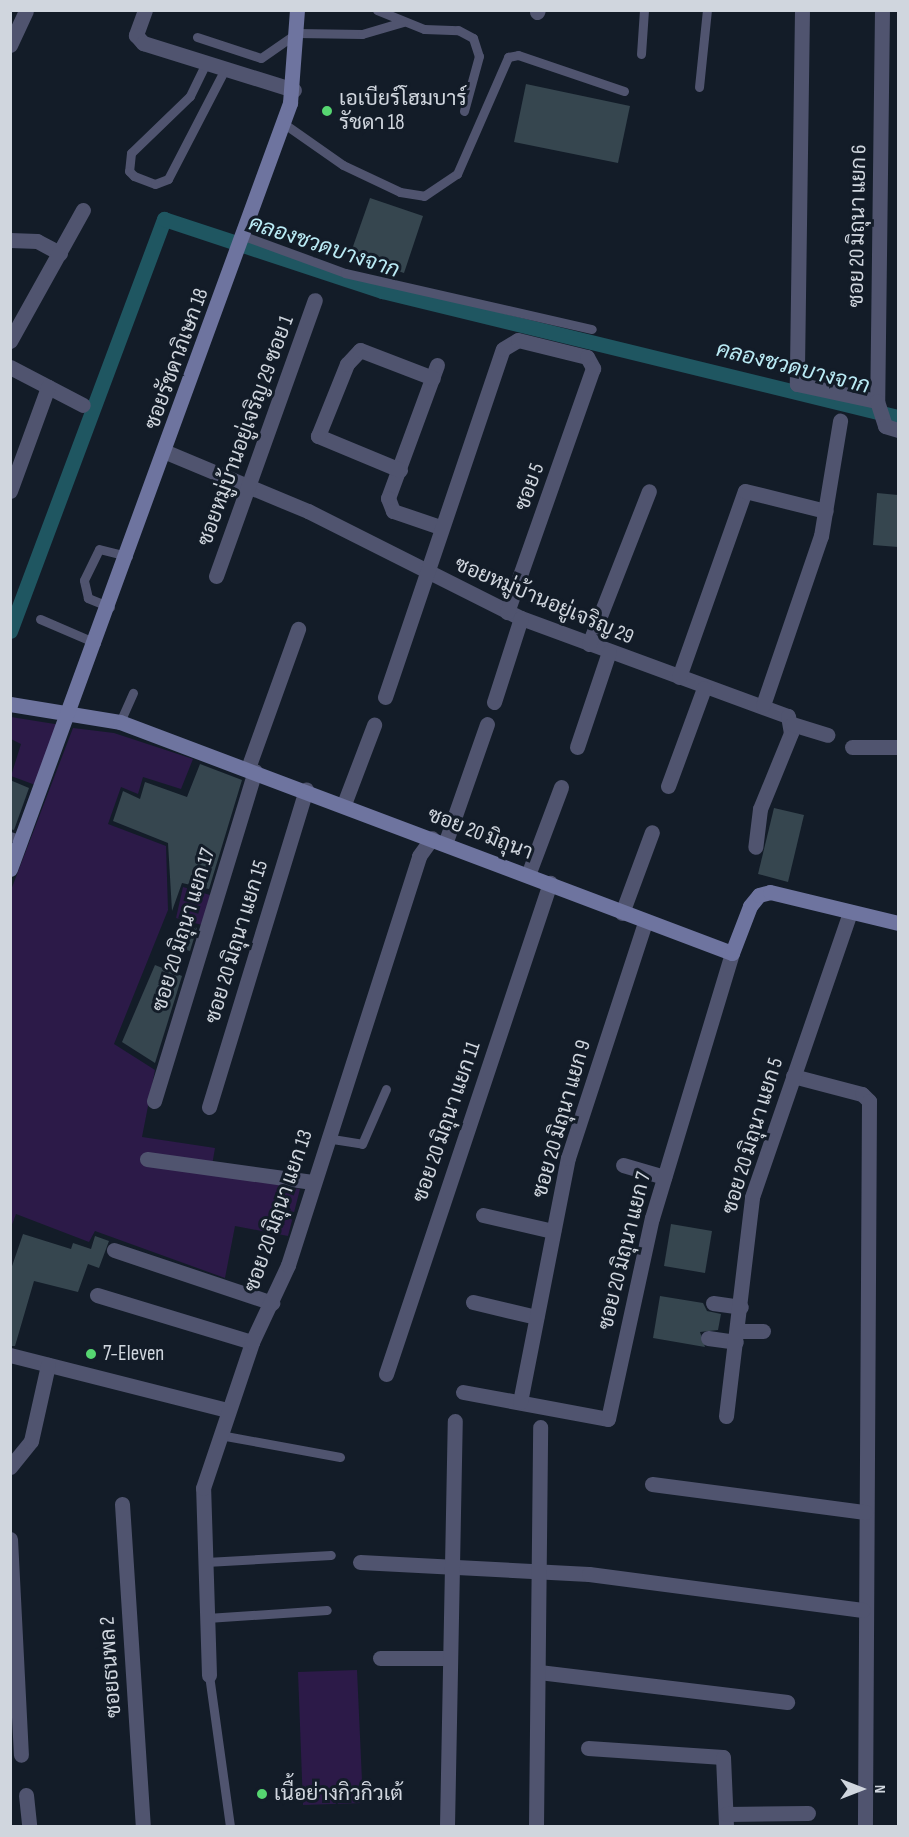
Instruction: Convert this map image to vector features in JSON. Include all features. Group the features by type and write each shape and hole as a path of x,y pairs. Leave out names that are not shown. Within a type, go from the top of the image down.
{"street":[{"path":"10,45 26,10"},
{"path":"145,10 136,35 143,44 294,90"},
{"name":"ซอยรัชดาภิเษก 18","path":"10,869 16,838 70,716 283,123 294,90 297,10"},
{"path":"802,10 797,384 878,404"},
{"name":"ซอย 20 มิถุนา แยก 6","path":"882,10 878,404 892,428"},
{"path":"10,342 83,210"},
{"path":"10,240 37,241 60,253"},
{"name":"ซอยหมู่บ้านอยู่เจริญ 29 ซอย 1","path":"216,576 315,300"},
{"name":"ซอย 5","path":"440,527 507,344 518,340 587,357 593,376 507,612"},
{"path":"384,697 440,527 388,505 435,371 360,350 347,364 318,436 400,470"},
{"path":"10,367 83,405"},
{"path":"10,491 48,387"},
{"path":"763,705 826,511 840,421"},
{"name":"ซอยหมู่บ้านอยู่เจริญ 29","path":"166,452 249,484 507,612 704,688 763,705 792,724 826,735"},
{"path":"589,644 649,491"},
{"path":"679,677 745,491 826,511"},
{"path":"494,702 521,618"},
{"name":"ซอย 20 มิถุนา แยก 17","path":"154,1101 252,770 298,629"},
{"path":"577,747 609,652"},
{"path":"668,786 704,688"},
{"name":"ซอย 20 มิถุนา","path":"10,704 70,716 120,722 344,804 645,922 732,953"},
{"name":"ซอย 20 มิถุนา แยก 13","path":"209,1675 203,1488 252,1342 272,1303 419,856 438,841 487,724"},
{"path":"755,847 760,808 792,724"},
{"path":"344,804 374,725"},
{"path":"852,747 898,747"},
{"path":"528,875 561,787"},
{"name":"ซอย 20 มิถุนา แยก 15","path":"209,1107 306,790"},
{"path":"622,913 652,831"},
{"name":"ซอย 20 มิถุนา แยก 11","path":"386,1374 550,883"},
{"path":"732,953 759,895 781,893 850,913 898,923"},
{"name":"ซอย 20 มิถุนา แยก 5","path":"726,1416 741,1307 752,1197 850,913"},
{"name":"ซอย 20 มิถุนา แยก 9","path":"520,1402 568,1158 645,922"},
{"name":"ซอย 20 มิถุนา แยก 7","path":"463,1392 608,1419 664,1177 732,953"},
{"path":"793,1076 862,1094 869,1101 863,1610 865,1827"},
{"path":"147,1159 312,1182"},
{"path":"623,1165 664,1177"},
{"path":"483,1215 553,1231"},
{"path":"114,1250 272,1303"},
{"path":"97,1295 252,1342"},
{"path":"473,1302 536,1317"},
{"path":"713,1303 741,1307"},
{"path":"708,1338 737,1337 763,1331"},
{"path":"10,1355 228,1410"},
{"path":"10,1467 32,1441 48,1365"},
{"path":"447,1827 455,1421"},
{"path":"536,1827 540,1427"},
{"path":"652,1484 865,1512"},
{"name":"ซอยธนพล 2","path":"122,1504 143,1827"},
{"path":"10,1539 21,1755"},
{"path":"360,1562 452,1569 589,1574 863,1610"},
{"path":"380,1658 450,1658"},
{"path":"539,1672 787,1702"},
{"path":"588,1748 723,1757 726,1820 808,1813"},
{"path":"26,1795 29,1827"}],"lane":[{"path":"377,10 403,22 473,38 479,56 464,111"},
{"path":"640,54 645,10"},
{"path":"699,87 707,10"},
{"path":"197,37 261,58 297,33 362,33 403,22"},
{"path":"283,123 343,165 400,192 424,196 458,174 508,57 518,55 624,91"},
{"path":"206,63 190,96 131,153 129,171 134,176 155,184 168,178 225,69"},
{"path":"243,238 345,273 592,329"},
{"path":"110,607 88,598 84,580 99,549 128,556"},
{"path":"40,619 96,644"},
{"path":"120,722 133,693"},
{"path":"326,1138 355,1145 368,1139 386,1089"},
{"path":"220,1435 340,1457"},
{"path":"206,1562 331,1555"},
{"path":"207,1618 327,1610"},
{"path":"209,1675 230,1827"}],"shaded area":[{"path":"11,717 61,725 38,786 11,776 21,744 11,739"},
{"path":"73,728 114,733 193,759 181,789 143,777 138,794 121,787 108,824 166,846 168,910 114,1044 155,1070 142,1137 215,1148 211,1171 300,1189 288,1236 235,1226 225,1278 95,1231 89,1242 16,1214 11,1227 11,890"},
{"path":"183,887 210,895 202,925 176,918"},
{"path":"357,1670 363,1803 303,1805 298,1672"}],"building":[{"path":"526,84 630,106 618,163 514,142"},
{"path":"370,198 423,216 404,273 350,255"},
{"path":"877,493 898,495 898,547 873,545"},
{"path":"200,764 242,780 209,889 182,883 172,911 168,843 113,821 123,791 140,799 145,782 187,797"},
{"path":"10,780 29,788 14,830 10,829"},
{"path":"774,808 804,815 788,882 758,874"},
{"path":"178,923 197,928 190,951 172,946"},
{"path":"155,965 182,976 155,1063 122,1042"},
{"path":"671,1224 712,1231 705,1273 664,1266"},
{"path":"23,1234 71,1249 73,1243 91,1249 95,1236 109,1241 99,1268 88,1264 78,1292 34,1281 15,1346 10,1346 10,1272"},
{"path":"660,1296 703,1303 707,1311 721,1314 718,1330 700,1332 705,1347 653,1338"}],"waterway":[{"name":"คลองชวดบางจาก","path":"10,631 164,219 382,291 898,417"}],"place":[{"name":"เอเบียร์โฮมบาร์ รัชดา 18","path":"327,111"},
{"name":"7-Eleven","path":"91,1354"},
{"name":"เนื้อย่างกิวกิวเต้","path":"262,1794"}]}
